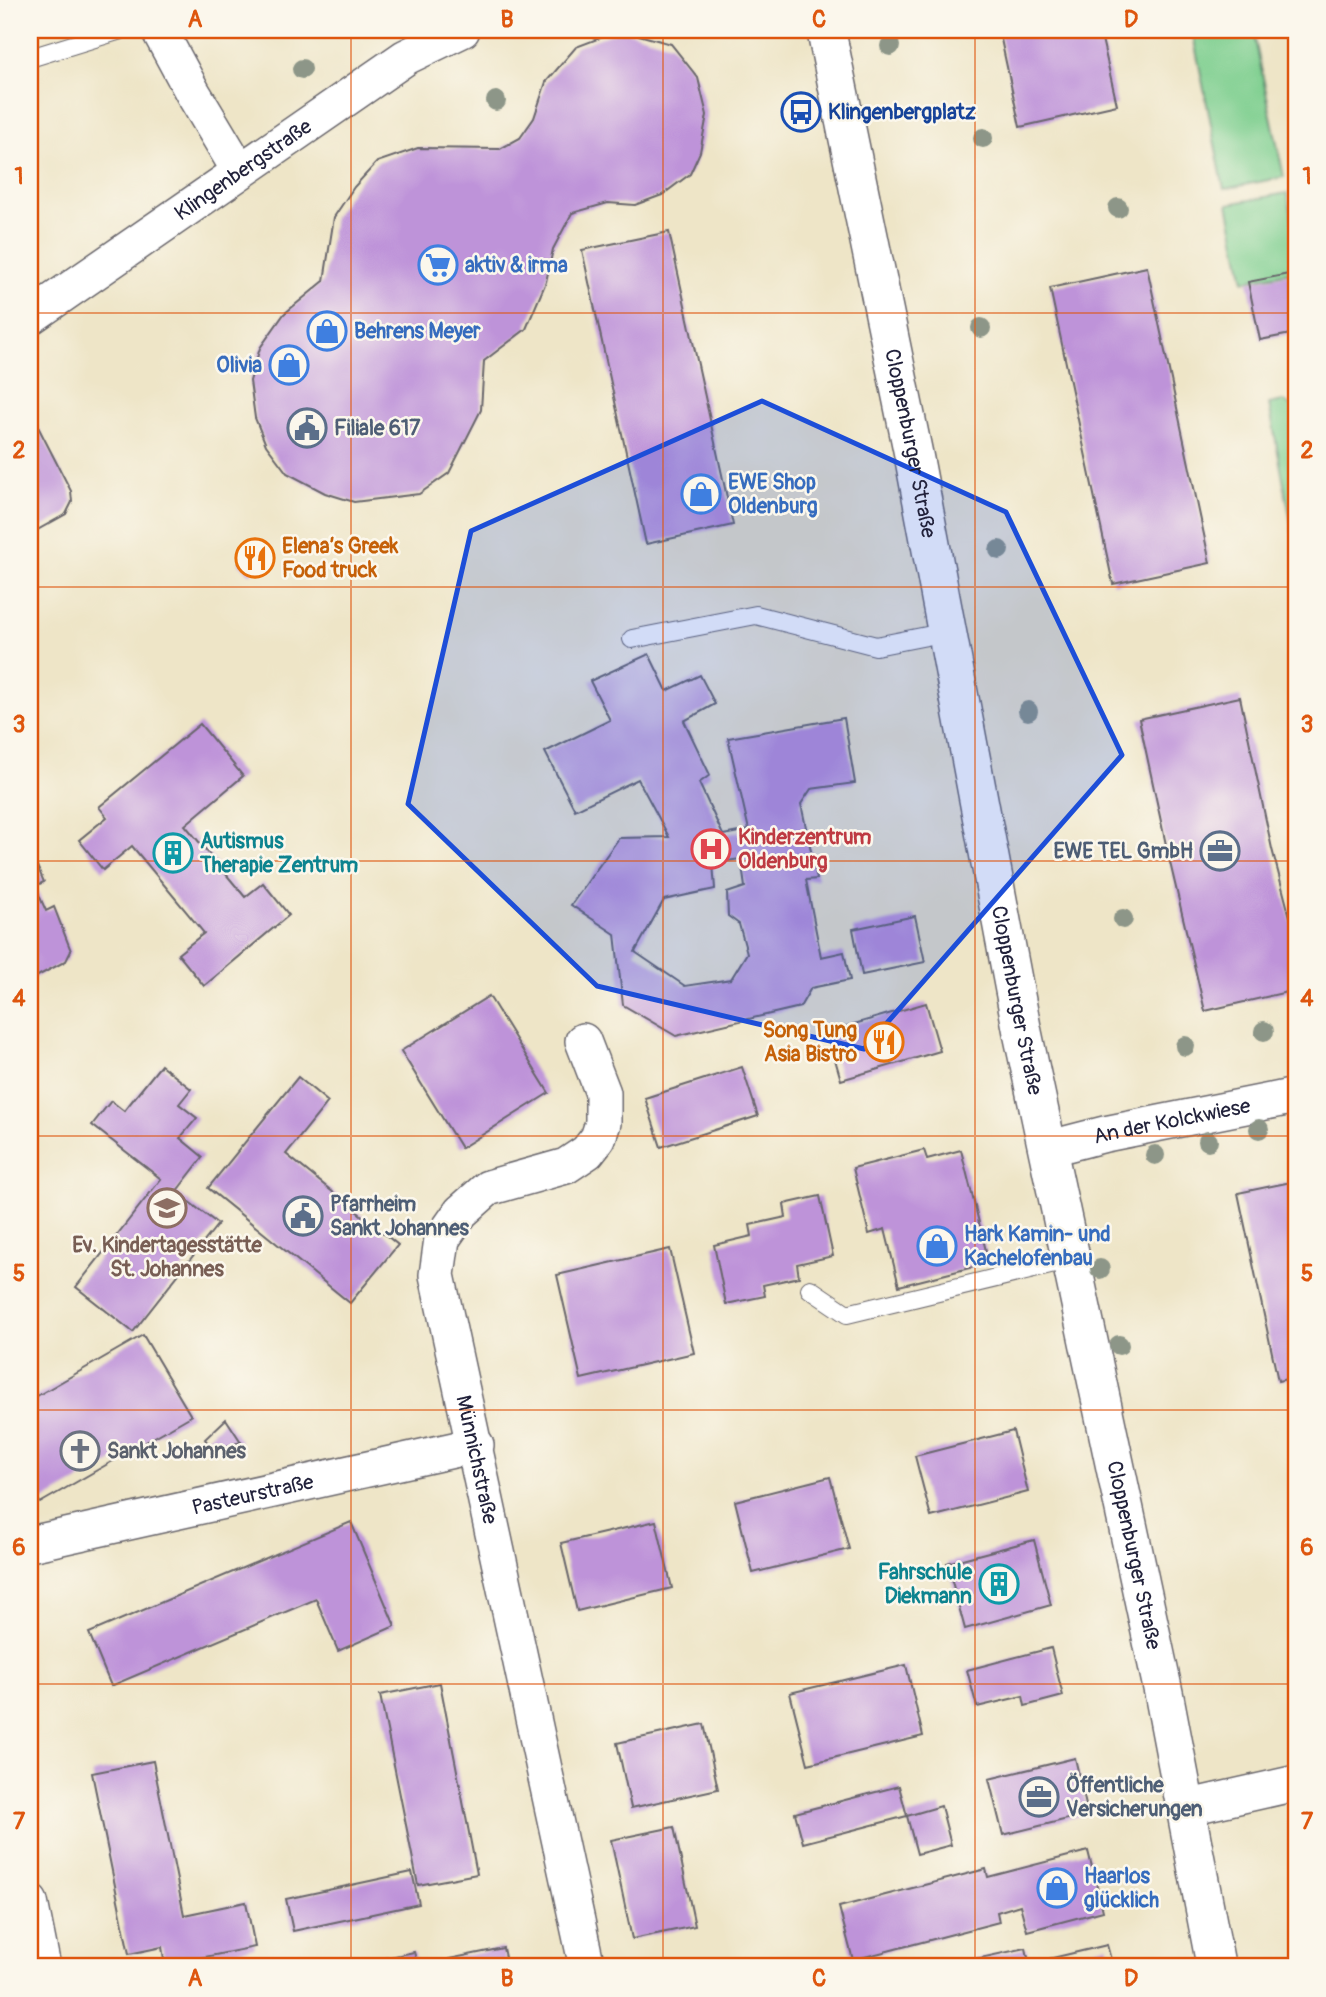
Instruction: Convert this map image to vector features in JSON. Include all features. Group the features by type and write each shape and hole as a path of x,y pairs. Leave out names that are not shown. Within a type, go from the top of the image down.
{"main road":[{"name":"Cloppenburger Straße","path":"826,30 914,457 1021,1030 1135,1555 1216,1967"}],"street":[{"path":"159,30 239,170"},
{"name":"Klingenbergstraße","path":"30,317 406,57 462,30"},
{"name":"Münnichstraße","path":"583,1041 603,1093 603,1124 598,1138 587,1152 566,1167 488,1188 461,1212 442,1239 437,1275 476,1445 587,1967"},
{"name":"An der Kolckwiese","path":"1047,1149 1119,1131 1296,1096"},
{"name":"Pasteurstraße","path":"30,1544 476,1445"},
{"path":"1185,1808 1296,1783"},
{"path":"30,1902 43,1967"}],"lane":[{"path":"30,58 121,30"},
{"path":"632,639 756,615 876,646 947,632"},
{"path":"810,1289 847,1314 1071,1260"}],"highlighted area":[{"path":"762,401 1006,512 1122,755 864,1049 597,986 408,804 471,531"}],"green space":[{"path":"1192,30 1253,30 1284,177 1224,189"},
{"path":"1287,193 1296,237 1296,301 1290,272 1244,281 1228,204"},
{"path":"1283,401 1296,407 1296,549 1269,404"}],"building":[{"name":"aktiv & irma","path":"621,30 671,44 698,78 707,115 700,152 690,174 662,195 635,205 608,203 572,213 553,249 546,282 526,329 484,361 481,410 449,473 419,494 354,502 325,493 287,473 266,445 255,418 250,381 260,348 284,314 324,281 334,217 354,187 377,162 418,148 500,149 520,138 534,118 546,82 576,47"},
{"path":"999,30 1100,30 1117,105 1020,127"},
{"path":"669,232 733,525 646,544 582,250"},
{"path":"1147,267 1210,563 1113,584 1050,288"},
{"path":"1289,274 1296,313 1296,333 1260,340 1248,282"},
{"path":"30,411 71,491 72,502 66,514 30,534"},
{"name":"Elena’s Greek Food truck","path":"260,541 271,552 250,574 239,563"},
{"name":"Kinderzentrum Oldenburg","path":"649,654 667,691 700,675 715,704 684,721 710,775 699,783 723,835 749,830 728,738 844,718 855,783 811,789 801,804 817,879 806,880 821,957 844,952 850,980 811,988 800,1007 676,1036 623,1005 615,934 571,905 619,838 669,837 638,779 575,810 545,752 610,720 590,681","holes":["741,859 745,887 727,893 728,916 739,924 747,953 731,979 685,986 635,952 664,900 715,889 713,863"]},
{"name":"EWE TEL GmbH","path":"1240,697 1272,849 1296,940 1296,990 1205,1011 1139,719"},
{"name":"Autismus Therapie Zentrum","path":"200,724 243,776 185,825 245,897 263,883 289,915 204,986 178,954 204,933 132,846 103,870 79,840 107,817 99,807"},
{"path":"30,866 37,866 44,882 35,886 46,911 54,907 71,951 66,961 30,980"},
{"path":"915,916 925,962 862,975 853,929"},
{"path":"489,996 549,1093 461,1148 401,1051"},
{"name":"Song Tung Asia Bistro","path":"926,1003 940,1051 841,1080 827,1032"},
{"name":"Ev. Kindertagesstätte St. Johannes","path":"161,1065 191,1089 179,1104 197,1118 180,1138 203,1157 176,1192 218,1224 133,1332 76,1287 161,1179 92,1125 111,1101 124,1111"},
{"path":"742,1067 758,1116 661,1147 645,1098"},
{"name":"Pfarrheim Sankt Johannes","path":"298,1077 328,1102 286,1154 398,1245 350,1303 208,1188"},
{"path":"924,1150 927,1159 961,1150 989,1263 899,1286 885,1229 869,1234 853,1168"},
{"path":"1296,1181 1296,1377 1278,1381 1238,1193"},
{"path":"820,1196 833,1256 797,1264 799,1277 763,1285 765,1296 726,1304 714,1245 752,1236 750,1225 786,1217 784,1204"},
{"path":"670,1249 694,1353 581,1379 557,1275"},
{"name":"Sankt Johannes","path":"143,1335 191,1416 40,1503 30,1485 30,1400"},
{"path":"226,1419 241,1442 213,1450 205,1439"},
{"path":"1013,1431 1028,1492 931,1517 915,1456"},
{"path":"830,1477 849,1549 753,1573 735,1501"},
{"path":"656,1521 672,1588 577,1611 561,1543"},
{"path":"351,1522 395,1626 338,1651 316,1599 111,1686 89,1633"},
{"name":"Fahrschule Diekmann","path":"1034,1540 1051,1605 965,1629 947,1563"},
{"path":"1051,1648 1063,1696 1025,1706 1023,1696 977,1707 967,1670"},
{"path":"906,1665 923,1736 808,1764 790,1693"},
{"path":"440,1683 477,1874 418,1885 380,1695"},
{"path":"704,1724 718,1789 631,1808 617,1743"},
{"name":"Öffentliche Versicherungen","path":"1075,1758 1088,1814 1003,1835 989,1779"},
{"path":"153,1761 184,1915 246,1902 255,1947 165,1965 162,1947 129,1954 92,1773"},
{"path":"899,1786 907,1816 803,1843 795,1813"},
{"path":"941,1806 951,1845 917,1854 907,1816"},
{"path":"674,1827 695,1926 632,1939 611,1840"},
{"path":"1088,1851 1103,1911 1027,1931 1020,1905 997,1912 999,1922 853,1960 839,1907 986,1869 988,1877"},
{"path":"412,1872 419,1904 293,1931 286,1899"},
{"path":"1107,1945 1113,1967 1042,1967 1040,1961"},
{"path":"503,1948 507,1967 450,1967 449,1959"},
{"path":"1026,1948 1030,1967 944,1967 944,1966"},
{"path":"414,1952 418,1967 348,1967 348,1966"}],"place":[{"name":"Klingenbergplatz","path":"801,112"},
{"name":"aktiv & irma","path":"438,265"},
{"name":"Behrens Meyer","path":"327,331"},
{"name":"Olivia","path":"289,365"},
{"name":"Filiale 617","path":"307,428"},
{"name":"EWE Shop Oldenburg","path":"701,494"},
{"name":"Elena’s Greek Food truck","path":"255,558"},
{"name":"Kinderzentrum Oldenburg","path":"711,849"},
{"name":"EWE TEL GmbH","path":"1220,851"},
{"name":"Autismus Therapie Zentrum","path":"173,853"},
{"name":"Song Tung Asia Bistro","path":"884,1042"},
{"name":"Ev. Kindertagesstätte St. Johannes","path":"167,1208"},
{"name":"Pfarrheim Sankt Johannes","path":"303,1216"},
{"name":"Hark Kamin- und Kachelofenbau","path":"937,1246"},
{"name":"Sankt Johannes","path":"80,1451"},
{"name":"Fahrschule Diekmann","path":"999,1584"},
{"name":"Öffentliche Versicherungen","path":"1039,1797"},
{"name":"Haarlos glücklich","path":"1057,1888"}]}
